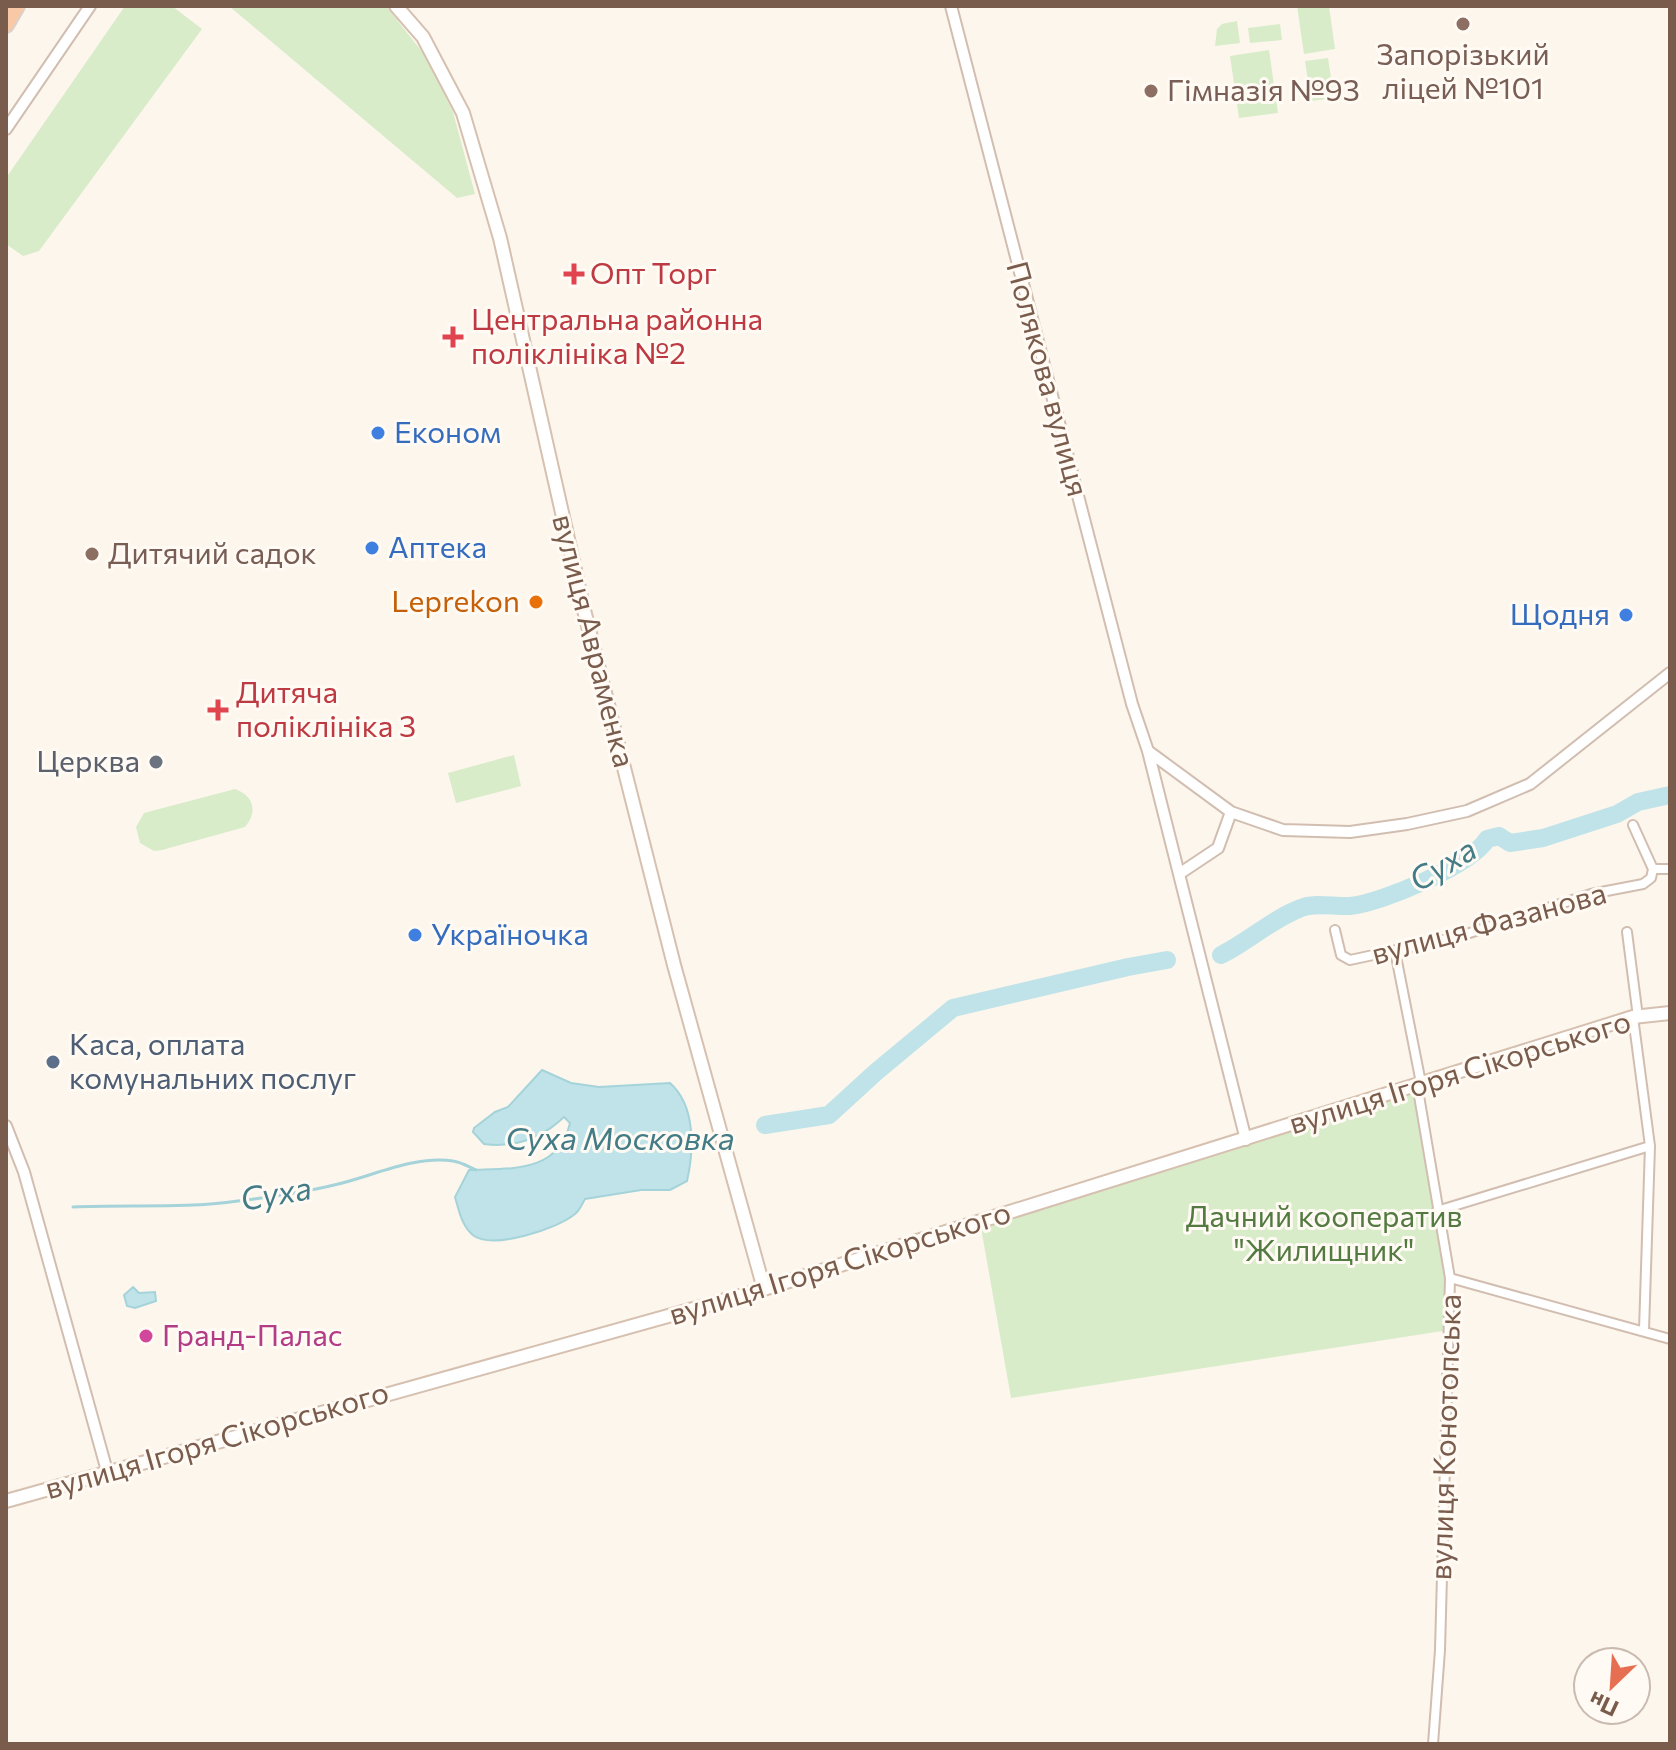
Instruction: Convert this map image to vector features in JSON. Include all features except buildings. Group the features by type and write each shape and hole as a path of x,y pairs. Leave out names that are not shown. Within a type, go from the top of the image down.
{"highway":[{"path":"6,25 17,6"}],"main road":[{"name":"вулиця Авраменка","path":"396,6 423,37 463,113 500,238 587,625 674,965 764,1289"},
{"name":"вулиця Ігоря Сікорського","path":"6,1501 764,1289 1636,1017 1670,1013"}],"street":[{"path":"6,129 90,6"},
{"name":"Полякова вулиця","path":"951,6 1132,704 1148,751 1246,1140"},
{"path":"1148,751 1231,812 1283,830 1350,832 1407,824 1467,811 1530,784 1670,673"},
{"path":"1179,874 1218,848 1231,812"},
{"path":"1633,825 1653,869 1670,869"},
{"name":"вулиця Фазанова","path":"1335,930 1341,955 1350,960 1457,937 1591,894 1643,884 1651,878 1653,869"},
{"path":"1627,932 1650,1146 1644,1330"},
{"name":"вулиця Конотопська","path":"1395,951 1450,1278 1440,1634 1433,1744"},
{"path":"6,1126 19,1157 107,1471"},
{"path":"1437,1211 1650,1146"},
{"path":"6,1160 19,1157"},
{"path":"1450,1278 1670,1339"}],"green space":[{"path":"125,6 172,6 202,29 39,251 23,256 6,244 6,178"},
{"path":"229,6 386,6 423,53 453,112 475,194 457,198"},
{"path":"1297,6 1329,6 1335,49 1304,54"},
{"path":"1237,21 1240,43 1215,46 1217,29 1222,24"},
{"path":"1280,24 1282,40 1250,43 1248,28"},
{"path":"1269,50 1278,113 1239,118 1230,56"},
{"path":"1328,58 1334,98 1311,101 1305,61"},
{"path":"514,755 521,786 456,803 448,773"},
{"path":"235,789 246,796 252,805 252,816 245,827 162,850 154,851 140,843 136,827 144,813"},
{"name":"Дачний кооператив \"Жилищник\"","path":"1421,1083 1450,1278 1449,1330 1011,1398 980,1222"}],"water":[{"name":"Суха Московка","path":"542,1070 571,1083 599,1087 670,1083 685,1104 689,1116 692,1142 687,1181 670,1190 641,1190 585,1199 577,1212 566,1220 526,1236 496,1240 474,1236 464,1223 455,1197 469,1170 530,1165 555,1152 564,1140 570,1123 564,1117 547,1131 517,1143 484,1144 473,1132 495,1112 508,1107"},
{"path":"133,1287 139,1293 155,1292 156,1301 135,1308 127,1306 124,1295"}],"waterway":[{"name":"Суха","path":"1221,955 1301,908 1364,903 1424,881 1464,860 1487,839 1499,836 1510,843 1543,838 1617,814 1638,802 1670,795"},
{"name":"Суха","path":"765,1125 829,1115 953,1008 1167,960"},
{"name":"Суха","path":"73,1207 196,1205 262,1198 322,1188 423,1161 453,1161 476,1170"}],"place":[{"name":"Запорізький ліцей №101","path":"1463,24"},
{"name":"Гімназія №93","path":"1151,91"},
{"name":"Опт Торг","path":"574,274"},
{"name":"Центральна районна поліклініка №2","path":"453,337"},
{"name":"Економ","path":"378,433"},
{"name":"Аптека","path":"372,548"},
{"name":"Дитячий садок","path":"92,554"},
{"name":"Leprekon","path":"536,602"},
{"name":"Щодня","path":"1626,615"},
{"name":"Дитяча поліклініка 3","path":"218,710"},
{"name":"Церква","path":"156,762"},
{"name":"Україночка","path":"415,935"},
{"name":"Каса, оплата комунальних послуг","path":"53,1062"},
{"name":"Гранд-Палас","path":"146,1336"}]}
